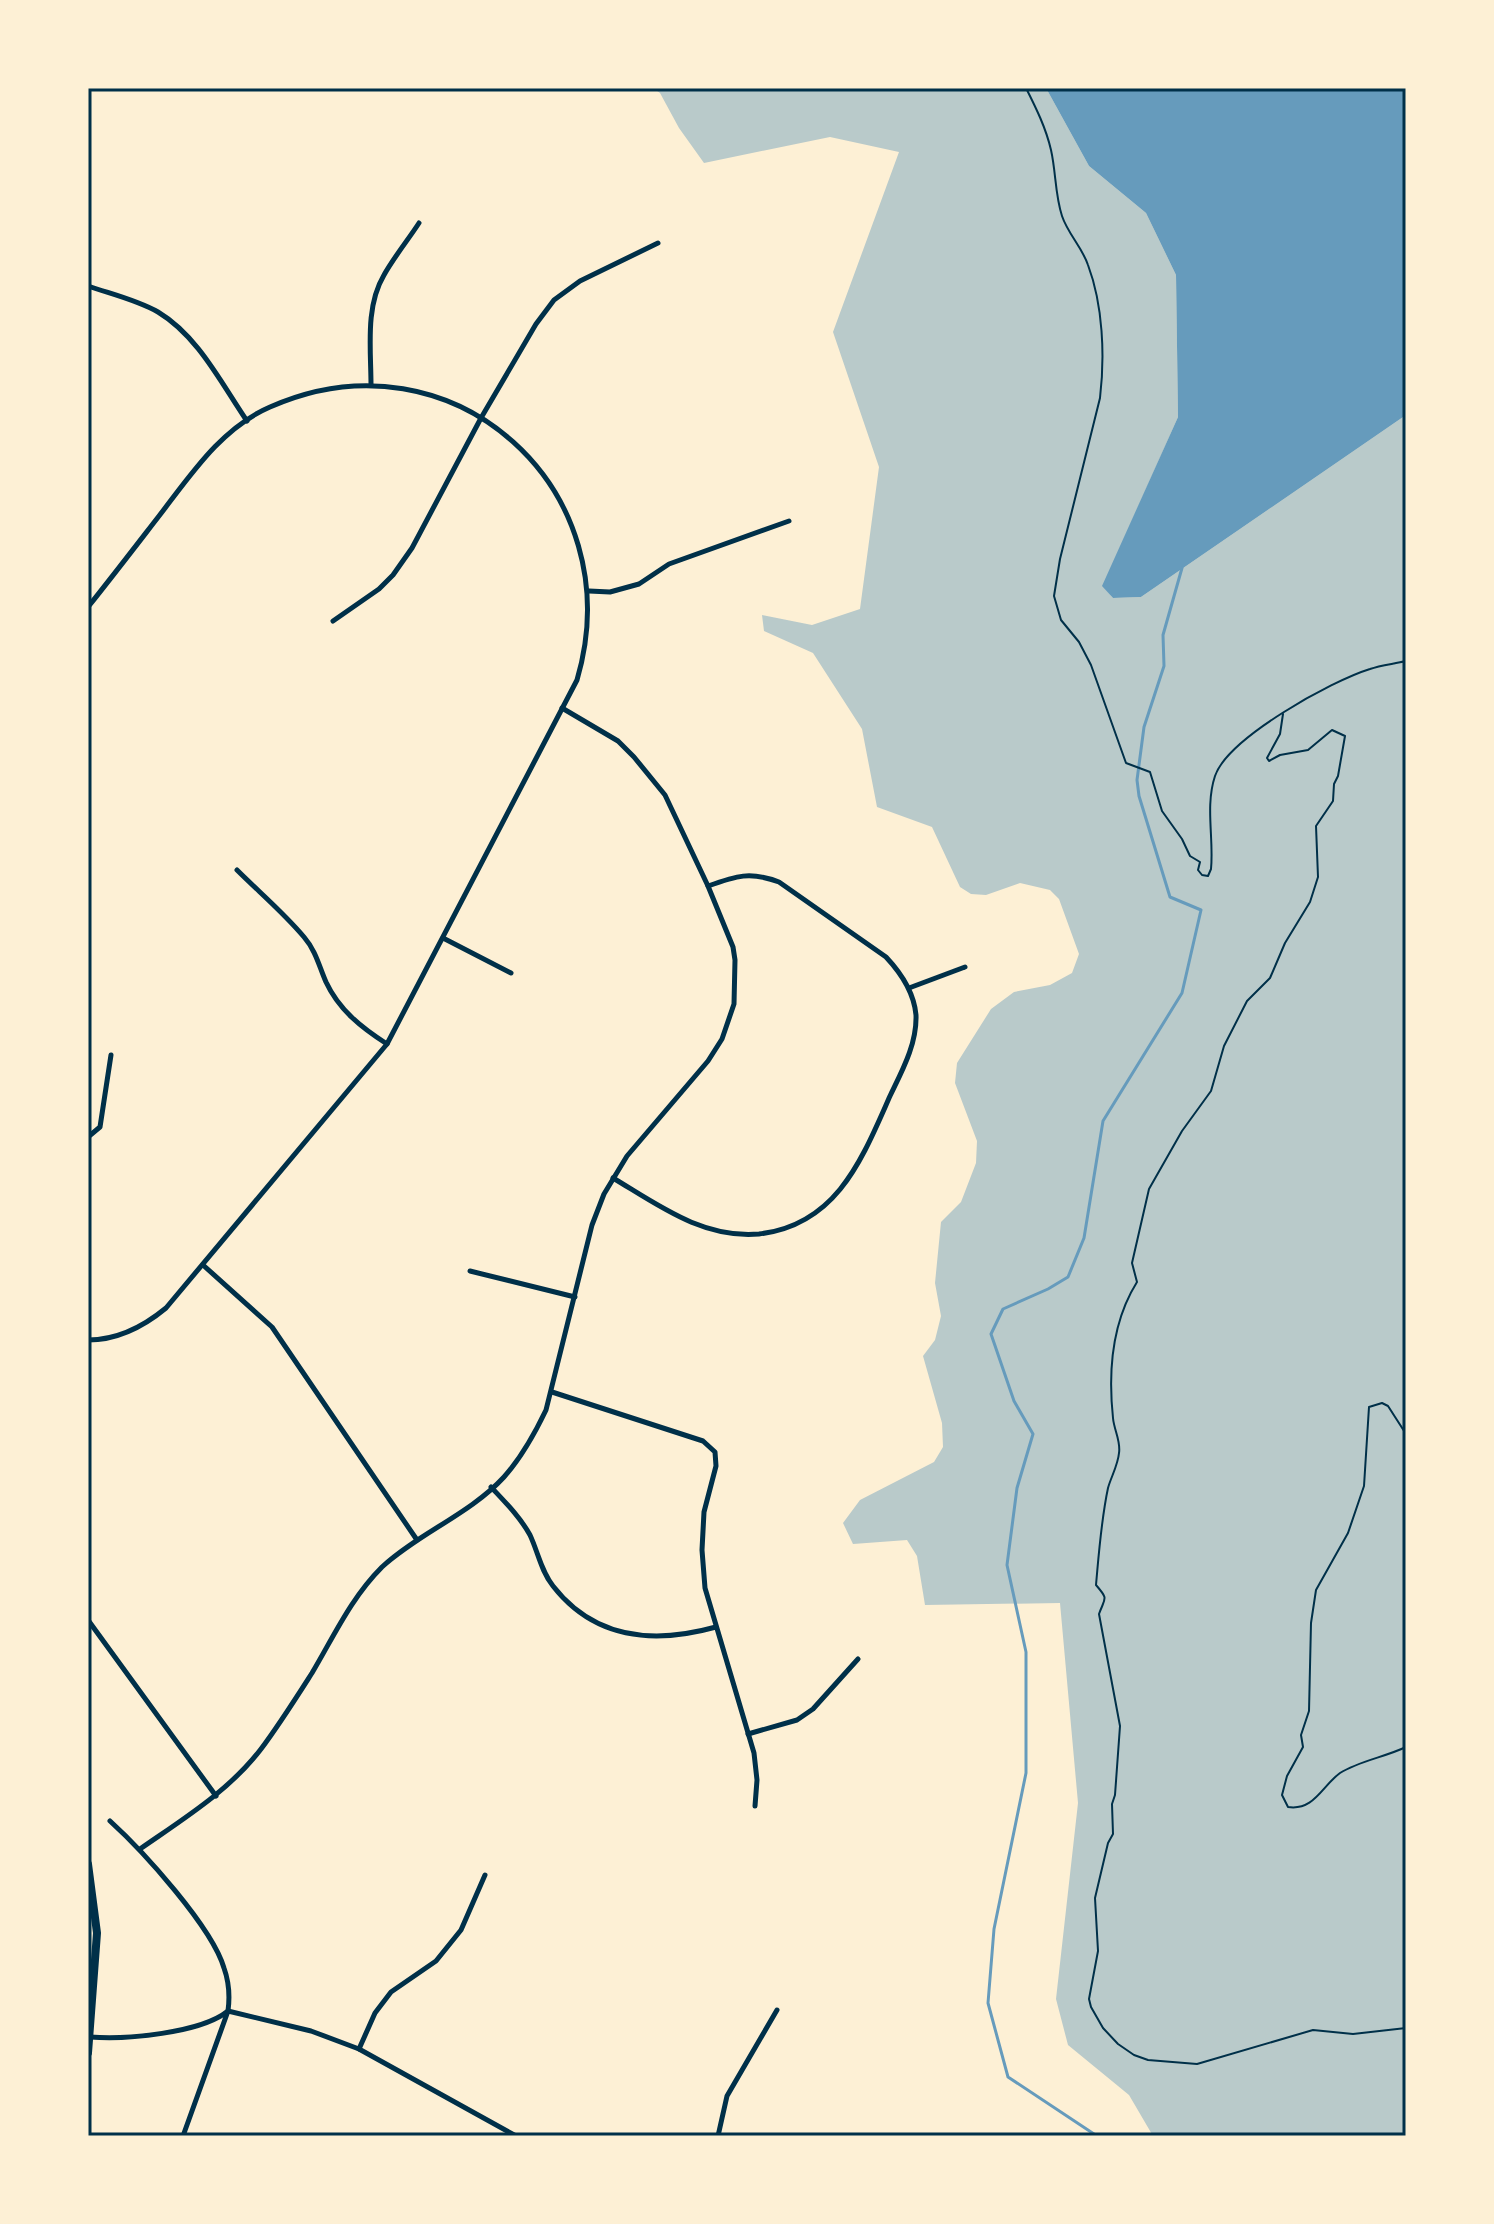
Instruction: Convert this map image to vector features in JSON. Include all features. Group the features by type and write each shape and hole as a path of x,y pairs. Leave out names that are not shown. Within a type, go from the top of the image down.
{"main road":[{"path":"88,1864 97,1933 88,2053"}],"street":[{"path":"371,385 371,317 378,287 419,223"},
{"path":"333,621 379,589 412,548 481,418 536,324 554,300 580,281 658,243"},
{"path":"88,286 138,303 176,325 195,344 247,421"},
{"path":"88,607 211,449 268,407 319,390 371,385 426,393 455,404 481,418 524,451 555,489 578,540 589,591 586,651 577,680 387,1044 166,1308 149,1322 110,1338 88,1340"},
{"path":"589,591 610,592 639,584 669,564 789,521"},
{"path":"140,1849 216,1796 260,1750 311,1674 358,1594 384,1565 470,1506 504,1477 535,1432 552,1392 592,1225 613,1178 627,1156 708,1061 722,1039 734,1004 733,947 665,795 618,741 562,708"},
{"path":"237,870 305,938 319,960 326,983 344,1011 363,1029 387,1044"},
{"path":"613,1178 675,1216 702,1228 734,1234 760,1234 806,1219 837,1195 860,1165 914,1037 916,1014 909,988 898,969 886,957 779,882 762,876 739,875 708,886"},
{"path":"443,938 511,973"},
{"path":"909,988 965,967"},
{"path":"88,1137 100,1127 111,1055"},
{"path":"203,1265 272,1327 417,1540"},
{"path":"470,1271 575,1297"},
{"path":"552,1392 703,1441 715,1452 716,1466 704,1512 702,1550 705,1588 748,1734 757,1780 755,1806"},
{"path":"491,1487 521,1520 553,1586 578,1610 604,1627 633,1636 660,1636 716,1627"},
{"path":"88,1620 216,1796"},
{"path":"748,1734 797,1720 813,1709 858,1659"},
{"path":"110,1821 140,1849 202,1927 224,1966 230,1996 228,2011 183,2136"},
{"path":"359,2049 375,2013 391,1992 436,1961 454,1940 485,1875"},
{"path":"718,2136 727,2096 777,2010"},
{"path":"89,2037 109,2039 159,2033 217,2020 228,2011"},
{"path":"228,2011 311,2031 359,2049 516,2136"}],"path":[{"path":"1026,88 1046,133 1063,220 1081,248 1092,276 1101,338 1103,374 1100,398 1060,559 1054,596 1057,611 1091,665 1126,763 1150,772 1162,811 1190,856 1200,862 1198,870 1202,875 1208,876 1211,869 1211,792 1220,766 1239,745 1329,686 1354,675 1406,661"},
{"path":"1283,714 1280,734 1267,758 1269,761 1280,755 1308,750 1332,730 1345,736 1333,801 1316,826 1318,877 1310,902 1285,943 1270,978 1247,1001 1224,1046 1211,1091 1182,1131 1149,1189 1132,1263 1137,1282 1120,1319 1111,1367 1113,1422 1119,1438 1119,1453 1109,1485 1096,1585 1105,1596 1099,1614 1120,1726 1112,1804 1113,1834 1095,1898 1098,1951 1089,1999 1103,2028 1134,2055 1148,2060 1187,2064 1209,2062 1313,2030 1353,2034 1406,2028"},
{"path":"1406,1434 1388,1406 1382,1403 1369,1407 1364,1486 1348,1533 1316,1590 1311,1623 1309,1711 1301,1735 1303,1747 1287,1776 1283,1801 1288,1807 1304,1806 1342,1772 1406,1747"}],"shaded area":[{"path":"653,88 1046,88 1089,166 1146,213 1176,275 1178,417 1103,586 1113,598 1141,597 1406,415 1406,2136 1153,2136 1129,2095 1068,2045 1056,1999 1078,1803 1060,1603 925,1605 917,1556 907,1540 853,1544 843,1523 860,1500 934,1462 943,1447 942,1423 923,1356 935,1340 941,1316 935,1283 941,1222 961,1202 976,1163 977,1141 955,1083 957,1063 991,1009 1014,992 1050,985 1072,973 1079,954 1059,899 1050,890 1020,883 986,895 971,894 960,887 932,827 877,807 862,729 813,653 764,631 762,615 812,625 860,609 879,467 833,332 899,152 830,137 704,163 679,128 660,93"}],"water":[{"path":"1046,88 1406,88 1406,415 1141,597 1113,598 1102,586 1178,417 1176,275 1146,213 1089,166"}],"waterway":[{"path":"1097,2136 1008,2077 988,2003 994,1929 1026,1773 1026,1652 1007,1565 1017,1488 1033,1434 1014,1401 991,1334 1003,1309 1068,1277 1084,1238 1103,1121 1182,993 1201,910 1170,897 1139,796 1137,780 1144,727 1164,666 1163,635 1182,568"}]}
